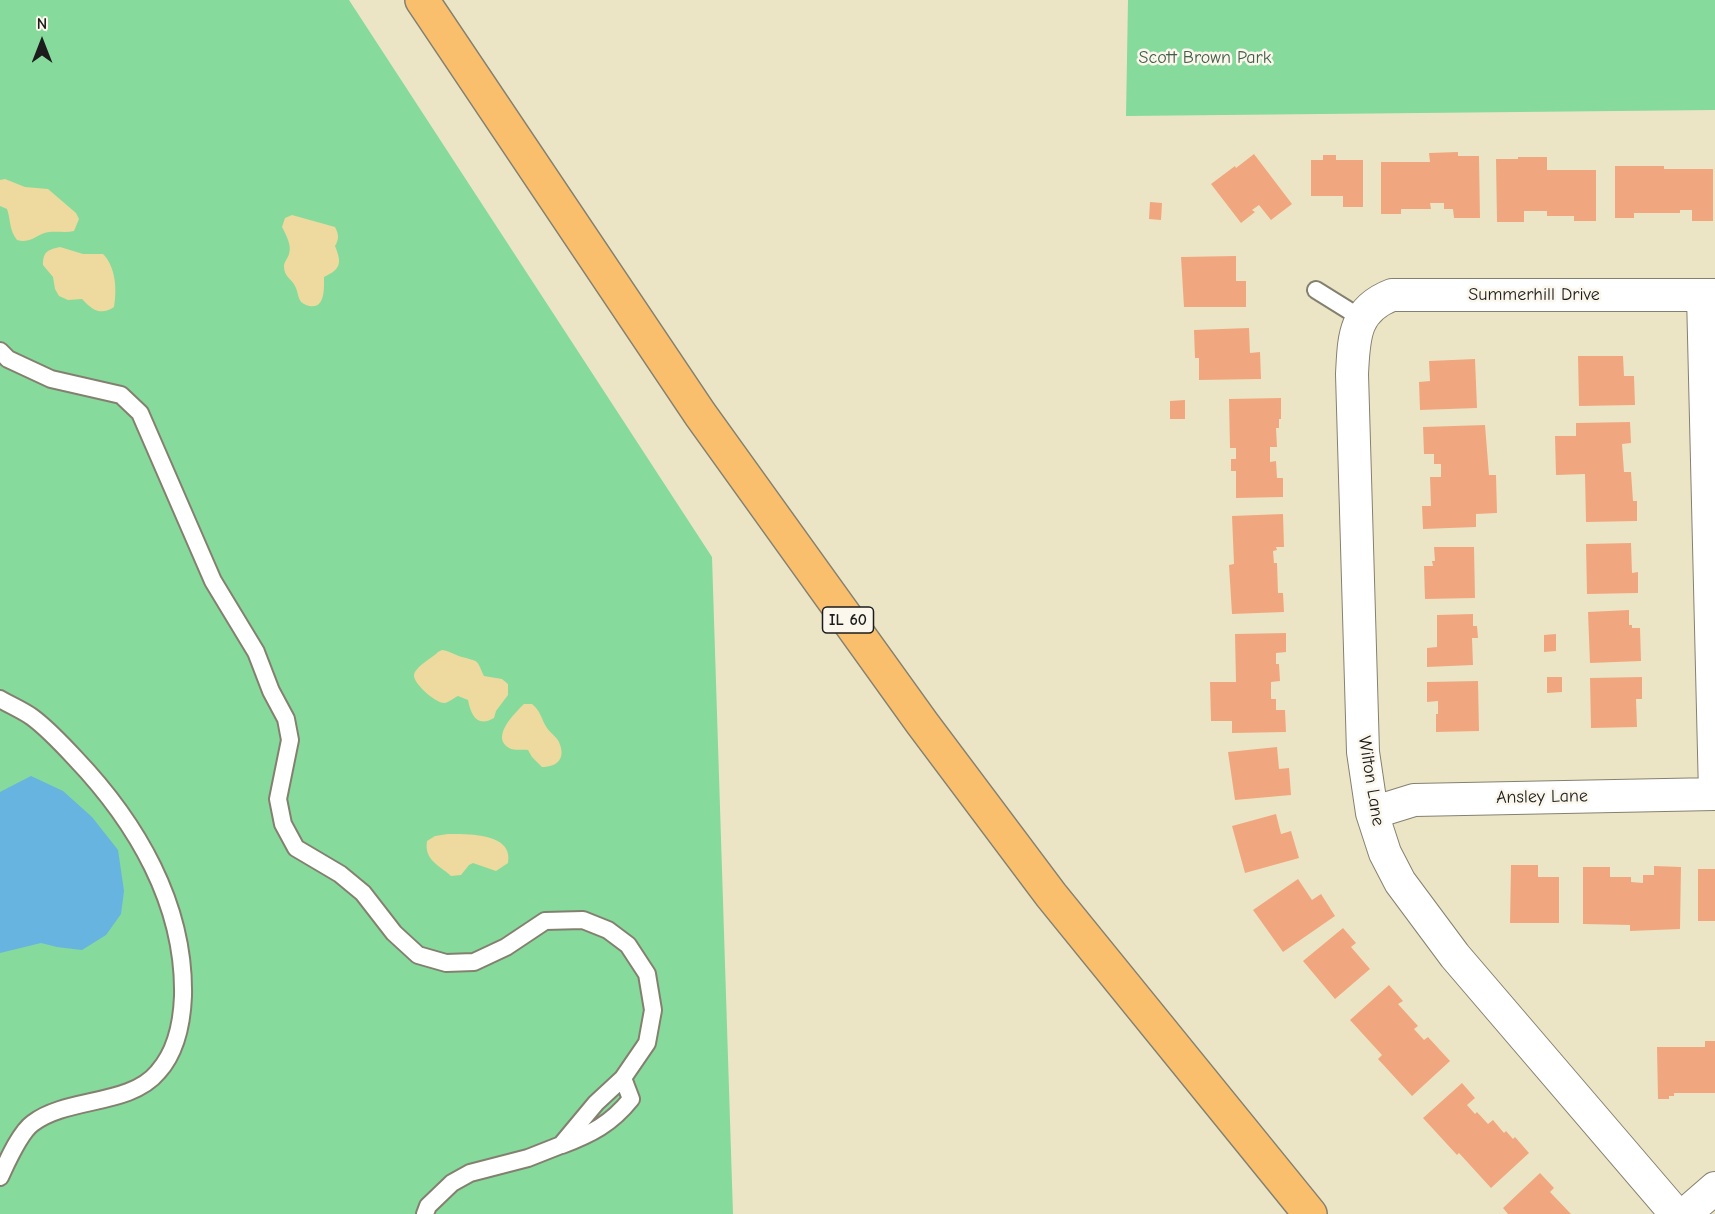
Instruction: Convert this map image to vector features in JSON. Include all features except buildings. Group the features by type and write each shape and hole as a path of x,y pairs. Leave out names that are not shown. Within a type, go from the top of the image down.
{"main road":[{"name":"IL 60","path":"422,0 700,414 922,723 1051,895 1310,1214"}],"street":[{"name":"Summerhill Drive","path":"1361,318 1378,300 1392,295 1709,295"},
{"path":"1709,295 1715,794"},
{"name":"Wilton Lane","path":"1361,318 1354,333 1352,374 1363,752 1372,813 1385,853 1400,882 1455,956 1676,1214"},
{"name":"Ansley Lane","path":"1372,813 1414,800 1715,794"},
{"path":"1685,1214 1715,1188"}],"lane":[{"path":"1316,290 1361,318"},
{"path":"0,351 8,359 51,379 121,395 140,413 213,581 256,652 271,691 286,719 290,740 278,799 283,824 297,848 340,873 363,893 394,933 418,955 446,963 474,962 506,947 545,921 583,920 608,930 627,945 647,974 653,1011 647,1043 623,1078 596,1103 561,1145"},
{"path":"0,699 33,717 65,747 93,777 128,821 157,873 177,933 183,972 182,1018 171,1051 158,1072 143,1085 57,1111 32,1123 11,1152 0,1177"},
{"path":"425,1214 428,1206 452,1183 470,1173 528,1158 589,1135 619,1115 631,1099 623,1078"}],"green space":[{"path":"0,0 349,0 712,557 733,1214 0,1214"},
{"name":"Scott Brown Park","path":"1128,0 1715,0 1715,110 1126,116"}],"sand":[{"path":"5,179 25,187 48,189 76,213 79,219 74,231 49,232 26,241 17,240 11,229 7,209 0,206 0,180"},
{"path":"292,215 335,227 337,232 338,239 335,246 339,257 338,265 334,271 324,277 322,298 317,305 306,305 301,302 295,286 284,270 290,247 282,227 285,218"},
{"path":"60,247 83,254 103,254 111,265 115,279 114,307 101,311 93,309 82,299 68,300 59,296 53,277 43,265 47,252"},
{"path":"442,650 475,661 484,676 502,679 508,684 508,695 496,711 494,718 479,721 473,715 468,700 458,696 445,703 441,702 431,697 417,683 414,675 417,669"},
{"path":"524,704 532,704 535,707 547,728 559,742 561,757 559,761 548,767 542,767 528,750 509,748 502,738 506,725"},
{"path":"477,835 497,841 508,853 508,863 496,871 473,863 461,875 451,876 433,861 427,847 427,841 435,836"}],"water":[{"path":"31,776 63,791 92,817 118,850 124,891 121,914 106,935 82,950 41,943 0,953 0,792"}]}
